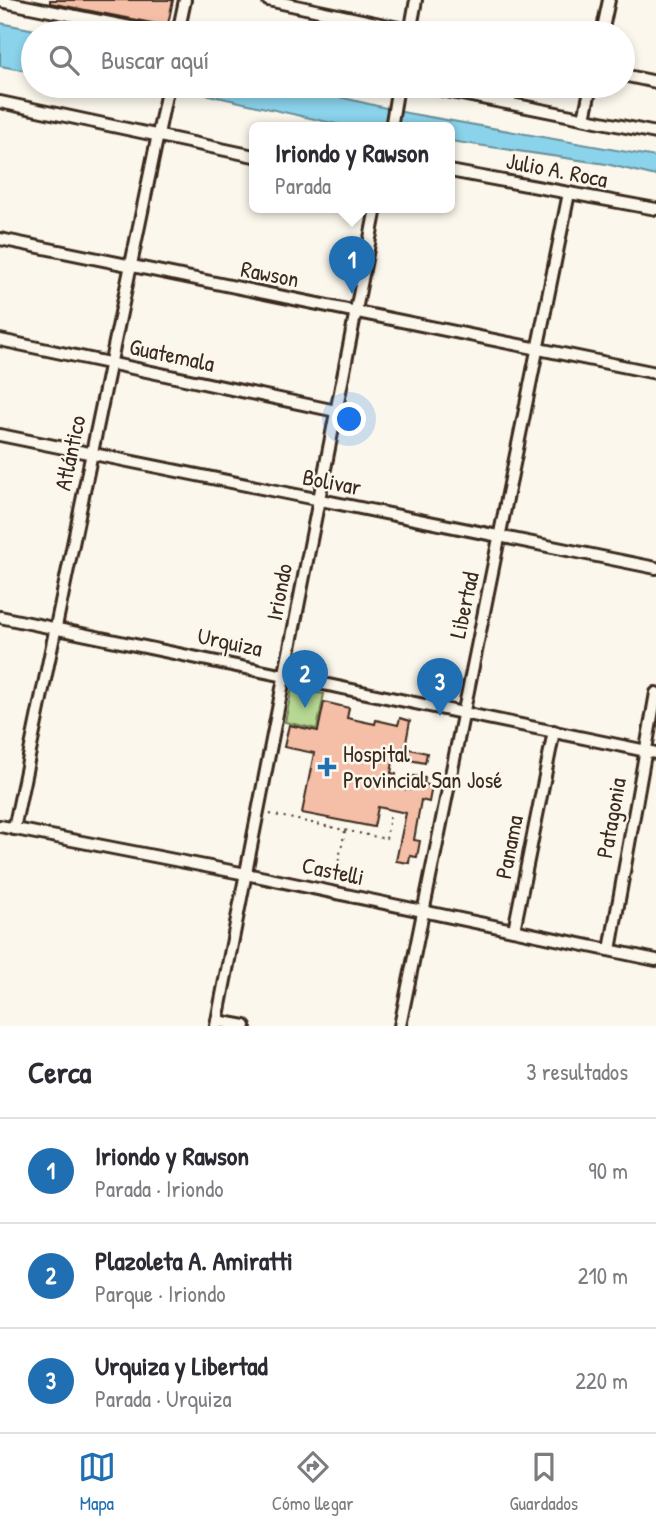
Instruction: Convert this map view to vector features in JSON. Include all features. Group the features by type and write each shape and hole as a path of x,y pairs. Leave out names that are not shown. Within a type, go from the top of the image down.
{"street":[{"path":"181,21 185,0"},
{"path":"268,0 364,21"},
{"path":"415,21 416,0"},
{"path":"605,21 609,0"},
{"path":"0,1 100,21"},
{"path":"635,78 656,82"},
{"name":"Atlántico","path":"14,829 165,98"},
{"path":"392,122 396,98"},
{"path":"483,98 656,133"},
{"path":"584,118 588,98"},
{"path":"0,102 249,155"},
{"name":"Julio A. Roca","path":"455,172 656,209"},
{"name":"Libertad","path":"400,1026 569,193"},
{"name":"Iriondo","path":"217,1023 375,213"},
{"name":"Rawson","path":"0,239 656,373"},
{"name":"Guatemala","path":"0,340 336,411"},
{"name":"Bolivar","path":"0,435 656,568"},
{"name":"Urquiza","path":"0,617 656,753"},
{"name":"Patagonia","path":"610,950 656,693"},
{"name":"Panama","path":"514,930 554,731"},
{"name":"Castelli","path":"0,826 246,874 656,960"},
{"path":"217,1023 245,1026"}],"path":[{"path":"258,811 386,839 390,817"},
{"path":"332,892 345,830"}],"green space":[{"path":"292,688 324,694 317,729 285,722"}],"water":[{"path":"0,23 21,27 21,70 0,66"},
{"path":"222,98 344,98 407,113 656,157 656,176 606,164 455,142 455,122 328,122"}],"building":[{"path":"50,0 173,0 169,21 142,21 50,3"},
{"name":"Hospital Provincial San José","path":"324,702 349,708 347,718 375,724 376,720 398,725 400,718 410,721 405,748 427,753 425,763 394,757 391,773 396,774 394,787 409,790 414,776 425,778 424,784 432,786 429,802 421,800 414,840 420,841 417,857 410,856 409,863 396,861 406,813 378,807 374,827 302,813 314,753 284,747 289,725 318,731"}],"place":[{"name":"Iriondo y Rawson","path":"352,294"},
{"name":"Plazoleta A. Amiratti","path":"305,708"},
{"name":"Urquiza y Libertad","path":"440,716"},
{"name":"Hospital Provincial San José","path":"327,767"}]}
